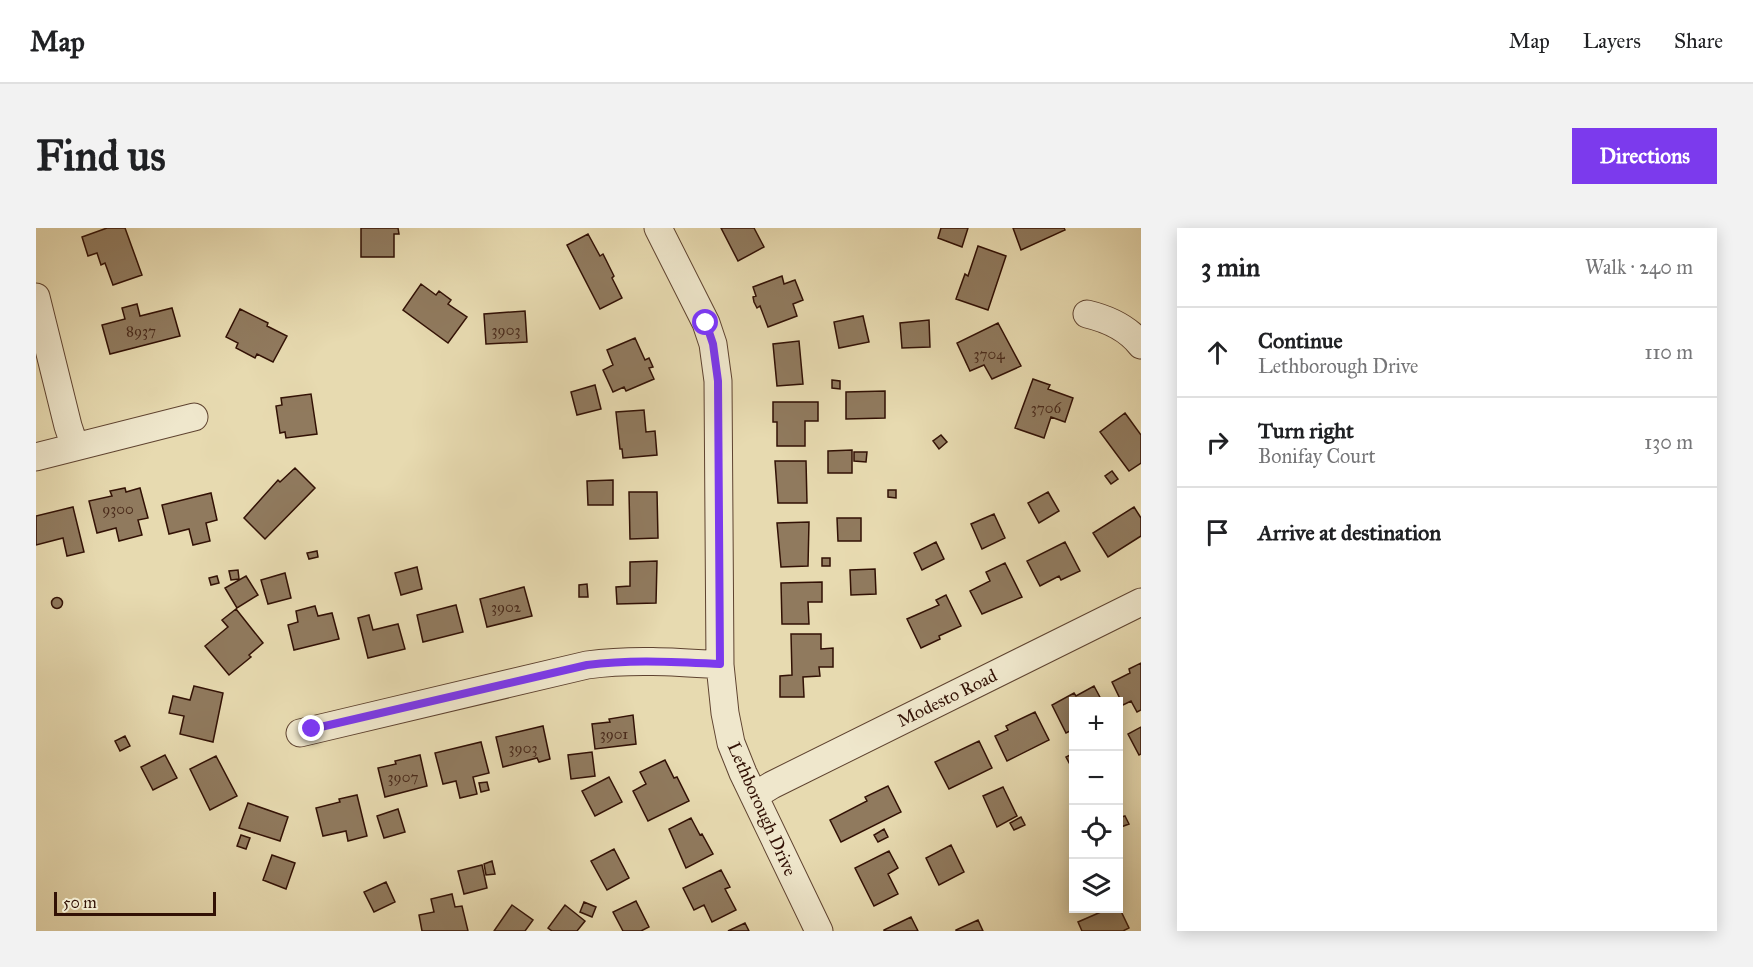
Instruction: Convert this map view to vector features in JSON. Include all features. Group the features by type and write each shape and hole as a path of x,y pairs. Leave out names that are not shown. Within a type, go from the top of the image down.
{"street":[{"name":"Lethborough Drive","path":"658,228 696,301 713,344 718,381 720,664 731,743 819,931"},
{"path":"36,297 75,447"},
{"path":"1087,314 1100,316 1127,329 1141,345"},
{"path":"36,457 194,417"},
{"name":"Modesto Road","path":"754,796 1141,602"},
{"path":"300,733 587,665 656,660 720,664"}],"building":[{"path":"107,228 125,228 142,275 113,285 105,263 101,265 97,253 88,256 82,237"},
{"path":"361,228 398,228 399,234 394,234 394,257 361,257"},
{"path":"721,228 754,228 764,247 738,261"},
{"path":"941,228 968,228 962,247 938,238"},
{"path":"1013,228 1064,228 1065,230 1021,250"},
{"path":"588,234 600,256 603,254 622,298 600,309 567,245"},
{"path":"978,246 1006,256 988,310 956,299 965,274 968,276"},
{"path":"782,276 784,284 795,280 803,300 793,304 797,316 768,327 760,306 757,308 754,302 753,297 756,296 753,287"},
{"path":"421,284 436,295 439,291 451,300 448,304 467,317 448,343 403,310"},
{"path":"137,304 140,316 172,308 180,336 110,354 102,325 125,319 122,308"},
{"path":"240,309 268,323 267,326 287,336 273,362 257,354 255,358 236,348 238,343 226,337"},
{"path":"525,311 527,342 486,344 484,314"},
{"path":"863,316 869,342 839,348 834,322"},
{"path":"929,320 930,347 902,348 900,323"},
{"path":"998,323 1021,366 992,379 984,365 970,371 957,343"},
{"path":"635,338 645,360 649,358 653,367 649,368 654,379 626,391 624,387 613,392 603,370 613,365 607,350"},
{"path":"799,341 803,384 777,386 773,344"},
{"path":"1033,379 1050,385 1048,389 1073,398 1065,422 1051,417 1044,438 1015,428"},
{"path":"832,380 840,381 840,389 832,388"},
{"path":"595,385 601,409 577,415 571,392"},
{"path":"885,391 885,418 846,419 846,392"},
{"path":"311,394 317,434 286,438 285,432 280,433 276,406 282,405 281,398"},
{"path":"773,402 818,402 818,421 805,421 805,446 777,446 777,422 773,422"},
{"path":"644,410 646,432 655,431 657,455 623,458 616,412"},
{"path":"1125,413 1141,435 1141,463 1129,471 1100,432"},
{"path":"941,435 947,442 939,449 933,441"},
{"path":"852,450 852,473 828,473 828,451"},
{"path":"854,452 867,452 866,462 854,461"},
{"path":"775,461 806,461 807,503 778,503"},
{"path":"295,468 315,488 265,539 244,518 278,480 280,482"},
{"path":"1112,471 1118,479 1111,484 1105,476"},
{"path":"613,480 613,505 588,505 587,481"},
{"path":"125,488 126,492 140,488 148,518 138,520 142,535 119,541 116,528 97,533 89,501 112,496 110,491"},
{"path":"888,490 896,490 896,498 888,497"},
{"path":"629,492 657,492 658,538 630,539"},
{"path":"1048,492 1059,511 1039,523 1028,503"},
{"path":"211,493 217,520 206,523 210,541 193,545 189,529 169,534 162,505"},
{"path":"73,507 84,552 67,556 63,538 36,545 36,516"},
{"path":"1134,507 1141,518 1141,536 1108,557 1093,533"},
{"path":"994,514 1005,538 982,549 971,524"},
{"path":"837,518 861,518 861,541 838,541"},
{"path":"809,522 808,566 781,567 777,523"},
{"path":"936,542 944,559 922,570 914,553"},
{"path":"1065,542 1080,571 1061,580 1059,576 1040,586 1027,561"},
{"path":"317,551 318,557 309,559 307,553"},
{"path":"822,558 830,558 830,566 822,566"},
{"path":"657,561 656,603 617,604 616,587 630,586 630,562"},
{"path":"1005,563 1022,597 982,614 970,591 990,581 986,572"},
{"path":"417,567 422,589 401,595 395,573"},
{"path":"875,569 876,594 851,595 850,570"},
{"path":"238,570 239,579 231,580 229,571"},
{"path":"285,573 291,598 268,604 261,580"},
{"path":"217,576 219,583 211,585 209,578"},
{"path":"246,576 258,595 237,608 225,588"},
{"path":"822,582 822,602 808,602 809,624 782,624 781,583"},
{"path":"587,584 588,597 579,597 579,585"},
{"path":"524,587 532,616 487,627 480,599"},
{"path":"946,595 961,626 939,636 940,639 921,648 907,619 939,605 936,600"},
{"path":"57,598 61,599 61,607 57,608 53,607 52,603 53,599"},
{"path":"456,605 463,632 423,642 417,615"},
{"path":"315,606 318,616 332,613 339,639 294,650 288,625 298,622 296,611"},
{"path":"236,609 263,643 249,655 251,657 229,675 205,646 228,627 222,620"},
{"path":"369,615 373,630 398,624 405,649 368,658 358,618"},
{"path":"791,634 821,634 821,649 833,648 833,667 819,667 820,676 803,677 804,697 780,697 780,676 792,675"},
{"path":"1141,663 1141,710 1137,712 1131,701 1123,705 1123,697 1119,697 1112,682 1130,673 1129,669"},
{"path":"194,686 223,693 213,742 180,734 184,716 169,713 173,696 190,700"},
{"path":"1094,686 1100,697 1069,697 1069,732 1066,733 1052,705 1074,693 1076,696"},
{"path":"1035,712 1049,740 1007,761 995,736 1008,730 1006,726"},
{"path":"633,715 636,744 595,749 592,724 610,722 609,719"},
{"path":"543,726 550,759 539,762 537,758 503,767 496,737"},
{"path":"1141,727 1141,754 1139,755 1128,734"},
{"path":"125,736 130,746 120,751 115,741"},
{"path":"979,741 992,768 949,789 935,762"},
{"path":"481,742 489,773 473,777 477,794 460,798 456,781 443,784 435,753"},
{"path":"592,752 595,776 571,779 568,755"},
{"path":"165,755 177,778 153,790 141,767"},
{"path":"420,755 427,786 385,797 378,768"},
{"path":"216,756 237,796 210,810 190,769"},
{"path":"665,760 689,801 648,821 633,791 646,784 640,772"},
{"path":"609,777 622,802 595,816 582,791"},
{"path":"487,782 489,790 481,792 479,783"},
{"path":"888,786 901,812 841,842 830,820 867,801 865,797"},
{"path":"1003,787 1017,816 997,827 983,796"},
{"path":"357,795 367,836 348,841 346,831 323,836 316,808"},
{"path":"248,803 288,817 280,841 239,828"},
{"path":"398,809 405,832 384,838 377,816"},
{"path":"1125,816 1129,824 1123,826 1123,817"},
{"path":"1021,817 1025,825 1014,830 1010,823"},
{"path":"691,818 713,854 686,868 669,829"},
{"path":"884,829 888,837 878,842 874,835"},
{"path":"241,835 250,838 246,849 237,846"},
{"path":"951,845 964,872 939,885 926,858"},
{"path":"614,849 629,878 607,890 591,861"},
{"path":"889,851 898,868 888,874 898,894 874,906 855,868"},
{"path":"272,855 295,863 286,889 263,880"},
{"path":"492,861 495,874 486,875 484,864"},
{"path":"482,865 487,888 464,894 458,871"},
{"path":"721,870 730,887 725,889 736,910 712,922 704,905 694,910 683,888"},
{"path":"386,882 395,902 374,912 364,892"},
{"path":"452,894 455,907 462,906 468,931 422,931 419,915 434,912 431,899"},
{"path":"636,901 649,927 641,931 623,931 613,912"},
{"path":"584,902 596,907 592,917 580,912"},
{"path":"512,905 533,920 525,931 494,931"},
{"path":"565,905 585,921 577,931 552,931 548,928"},
{"path":"1099,913 1122,913 1129,928 1123,931 1082,931 1078,922"},
{"path":"911,917 918,931 884,931 884,930"},
{"path":"978,920 983,931 956,931 956,930"},
{"path":"745,923 749,931 728,931"}],"route":[{"path":"312,729 587,665 656,660 720,664 718,381 713,344 706,323"}]}
